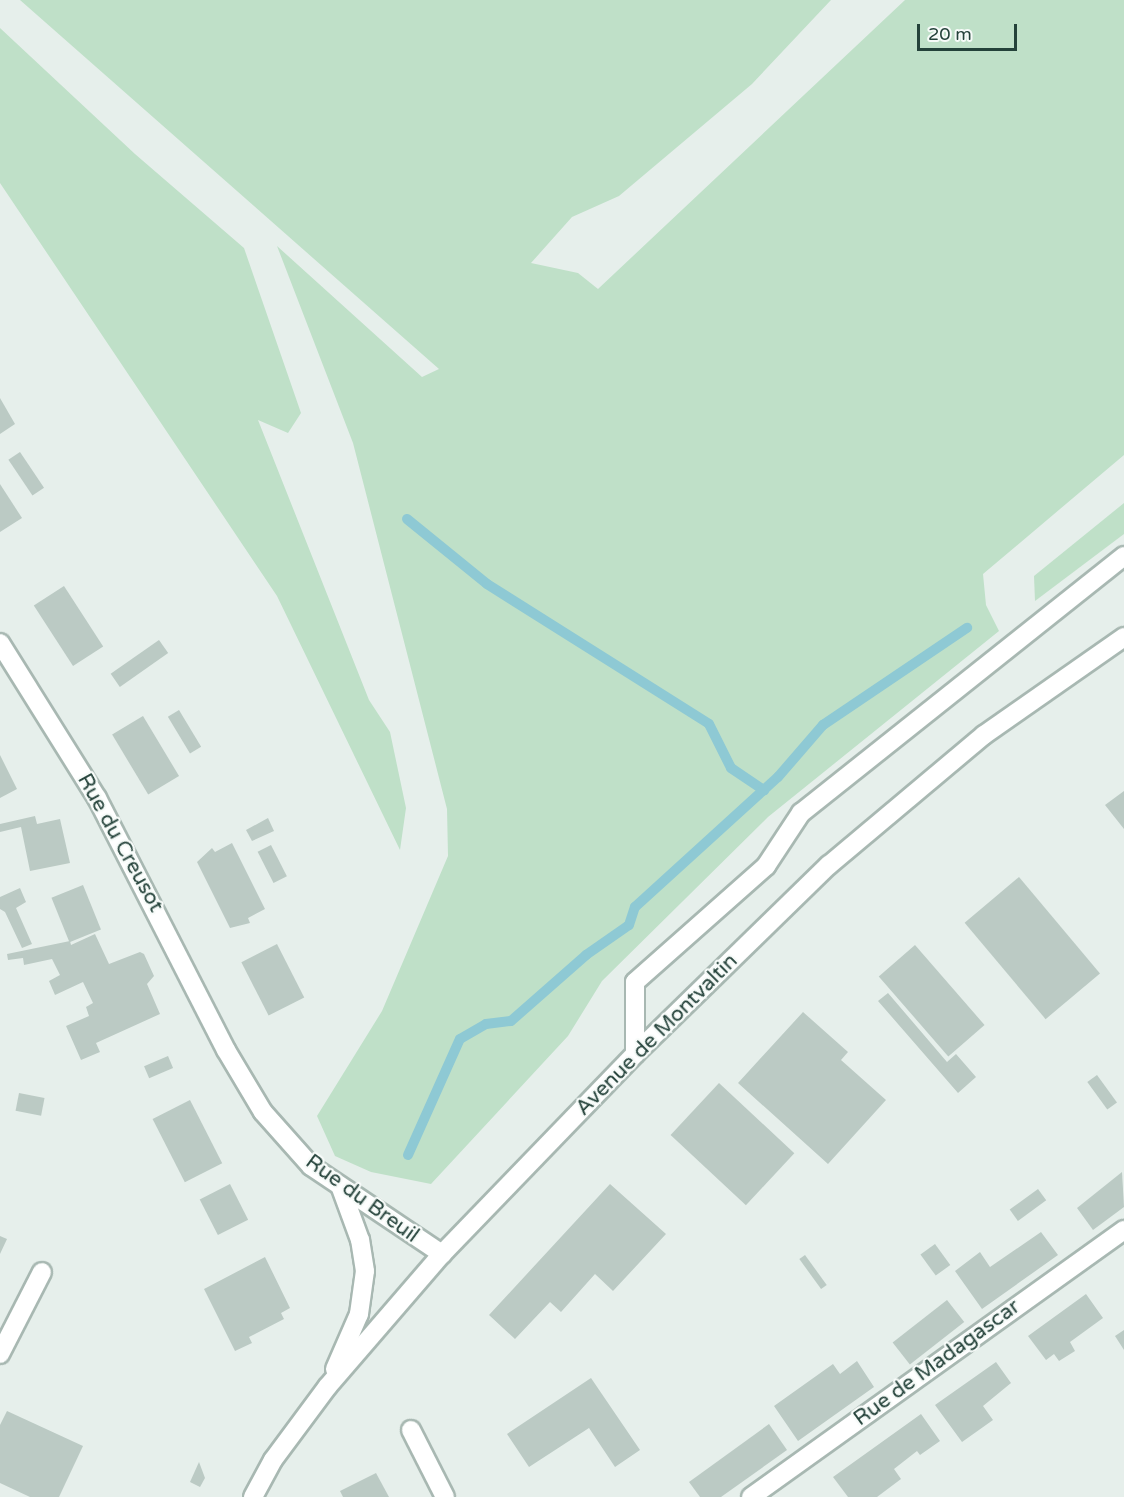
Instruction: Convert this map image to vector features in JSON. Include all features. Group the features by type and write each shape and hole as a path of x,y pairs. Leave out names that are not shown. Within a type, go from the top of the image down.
{"street":[{"path":"635,1054 635,982 766,866 801,813 1124,556"},
{"name":"Avenue de Montvaltin","path":"254,1497 273,1460 328,1386 442,1254 635,1054 829,865 984,735 1124,637"},
{"name":"Rue du Creusot","path":"0,643 97,798 226,1050"},
{"name":"Rue du Breuil","path":"226,1050 246,1088 275,1127 311,1166 442,1254"},
{"path":"328,1386 359,1314 365,1270 360,1240 341,1188"},
{"name":"Rue de Madagascar","path":"751,1497 1124,1230"},
{"path":"0,1354 42,1272"},
{"path":"411,1430 445,1497"}],"green space":[{"path":"20,0 831,0 752,84 619,196 572,217 531,263 578,273 598,289 905,0 1124,0 1124,455 983,574 986,605 999,631 768,817 602,981 568,1036 431,1184 371,1172 335,1156 317,1116 382,1011 448,856 447,809 353,443 277,246 422,377 439,369"},
{"path":"0,28 135,154 244,248 301,413 288,433 258,420 369,700 390,732 406,808 400,850 277,596 0,183"},
{"path":"1124,503 1124,534 1035,601 1034,576"}],"building":[{"path":"0,398 15,424 0,434"},
{"path":"20,452 44,488 32,495 8,460"},
{"path":"0,484 22,518 0,532"},
{"path":"64,586 103,646 73,666 34,606"},
{"path":"159,640 168,653 120,687 111,674"},
{"path":"179,710 201,747 190,754 168,717"},
{"path":"143,716 179,776 148,795 112,735"},
{"path":"0,755 17,789 0,798"},
{"path":"1124,791 1124,829 1105,805"},
{"path":"35,816 37,824 60,819 70,863 30,871 21,827 0,832 0,824"},
{"path":"268,818 274,831 252,841 246,830"},
{"path":"232,843 265,909 248,918 250,923 230,928 197,862 212,848 215,852"},
{"path":"271,845 287,876 274,883 258,852"},
{"path":"1019,877 1100,974 1046,1019 965,923"},
{"path":"83,885 101,930 69,942 51,898"},
{"path":"20,888 26,902 16,908 32,944 22,948 5,912 0,909 0,897"},
{"path":"95,934 109,964 140,952 144,954 154,976 147,984 160,1014 96,1043 100,1052 81,1060 66,1026 89,1016 86,1007 93,1003 83,982 55,995 49,981 60,975 52,959 24,965 23,958 8,960 7,954 70,941 71,945"},
{"path":"277,944 304,997 269,1016 241,962"},
{"path":"915,945 985,1025 948,1056 879,976"},
{"path":"888,993 947,1062 956,1054 976,1077 958,1093 878,1001"},
{"path":"803,1012 848,1052 841,1060 886,1100 828,1164 738,1083"},
{"path":"168,1056 173,1068 149,1078 144,1066"},
{"path":"1097,1075 1117,1103 1107,1110 1087,1082"},
{"path":"719,1083 794,1153 746,1205 671,1135"},
{"path":"19,1093 45,1098 41,1116 16,1111"},
{"path":"190,1100 222,1163 185,1182 153,1119"},
{"path":"1122,1172 1124,1207 1093,1230 1077,1208"},
{"path":"230,1184 248,1220 218,1235 200,1199"},
{"path":"610,1184 666,1234 613,1291 595,1274 561,1312 550,1302 515,1339 489,1315"},
{"path":"1038,1189 1046,1200 1018,1221 1010,1210"},
{"path":"1041,1232 1058,1255 982,1309 955,1271 980,1252 990,1267"},
{"path":"0,1236 7,1239 0,1254"},
{"path":"935,1244 950,1265 936,1276 920,1255"},
{"path":"805,1255 827,1285 821,1289 799,1259"},
{"path":"265,1257 290,1308 281,1313 284,1319 249,1337 252,1343 235,1351 204,1289"},
{"path":"1086,1294 1103,1318 1070,1342 1075,1351 1059,1361 1054,1354 1046,1360 1028,1336"},
{"path":"947,1300 964,1322 910,1365 893,1342"},
{"path":"1124,1330 1124,1350 1115,1336"},
{"path":"857,1361 874,1387 798,1441 774,1406 833,1364 840,1374"},
{"path":"996,1362 1011,1383 983,1406 993,1420 962,1442 935,1405"},
{"path":"591,1378 640,1450 615,1467 589,1428 529,1467 507,1434"},
{"path":"7,1411 83,1446 59,1497 30,1497 0,1483 0,1425"},
{"path":"921,1414 940,1441 920,1455 917,1451 894,1469 901,1479 877,1497 848,1497 833,1477"},
{"path":"769,1424 787,1450 721,1497 700,1497 689,1482"},
{"path":"199,1462 205,1478 200,1487 190,1482"},
{"path":"376,1473 389,1497 343,1497 340,1491"}],"waterway":[{"path":"407,519 487,584 709,724 731,768 764,790"},
{"path":"408,1155 460,1039 486,1024 511,1021 586,955 629,925 635,907 778,777 823,725 967,628"}]}
